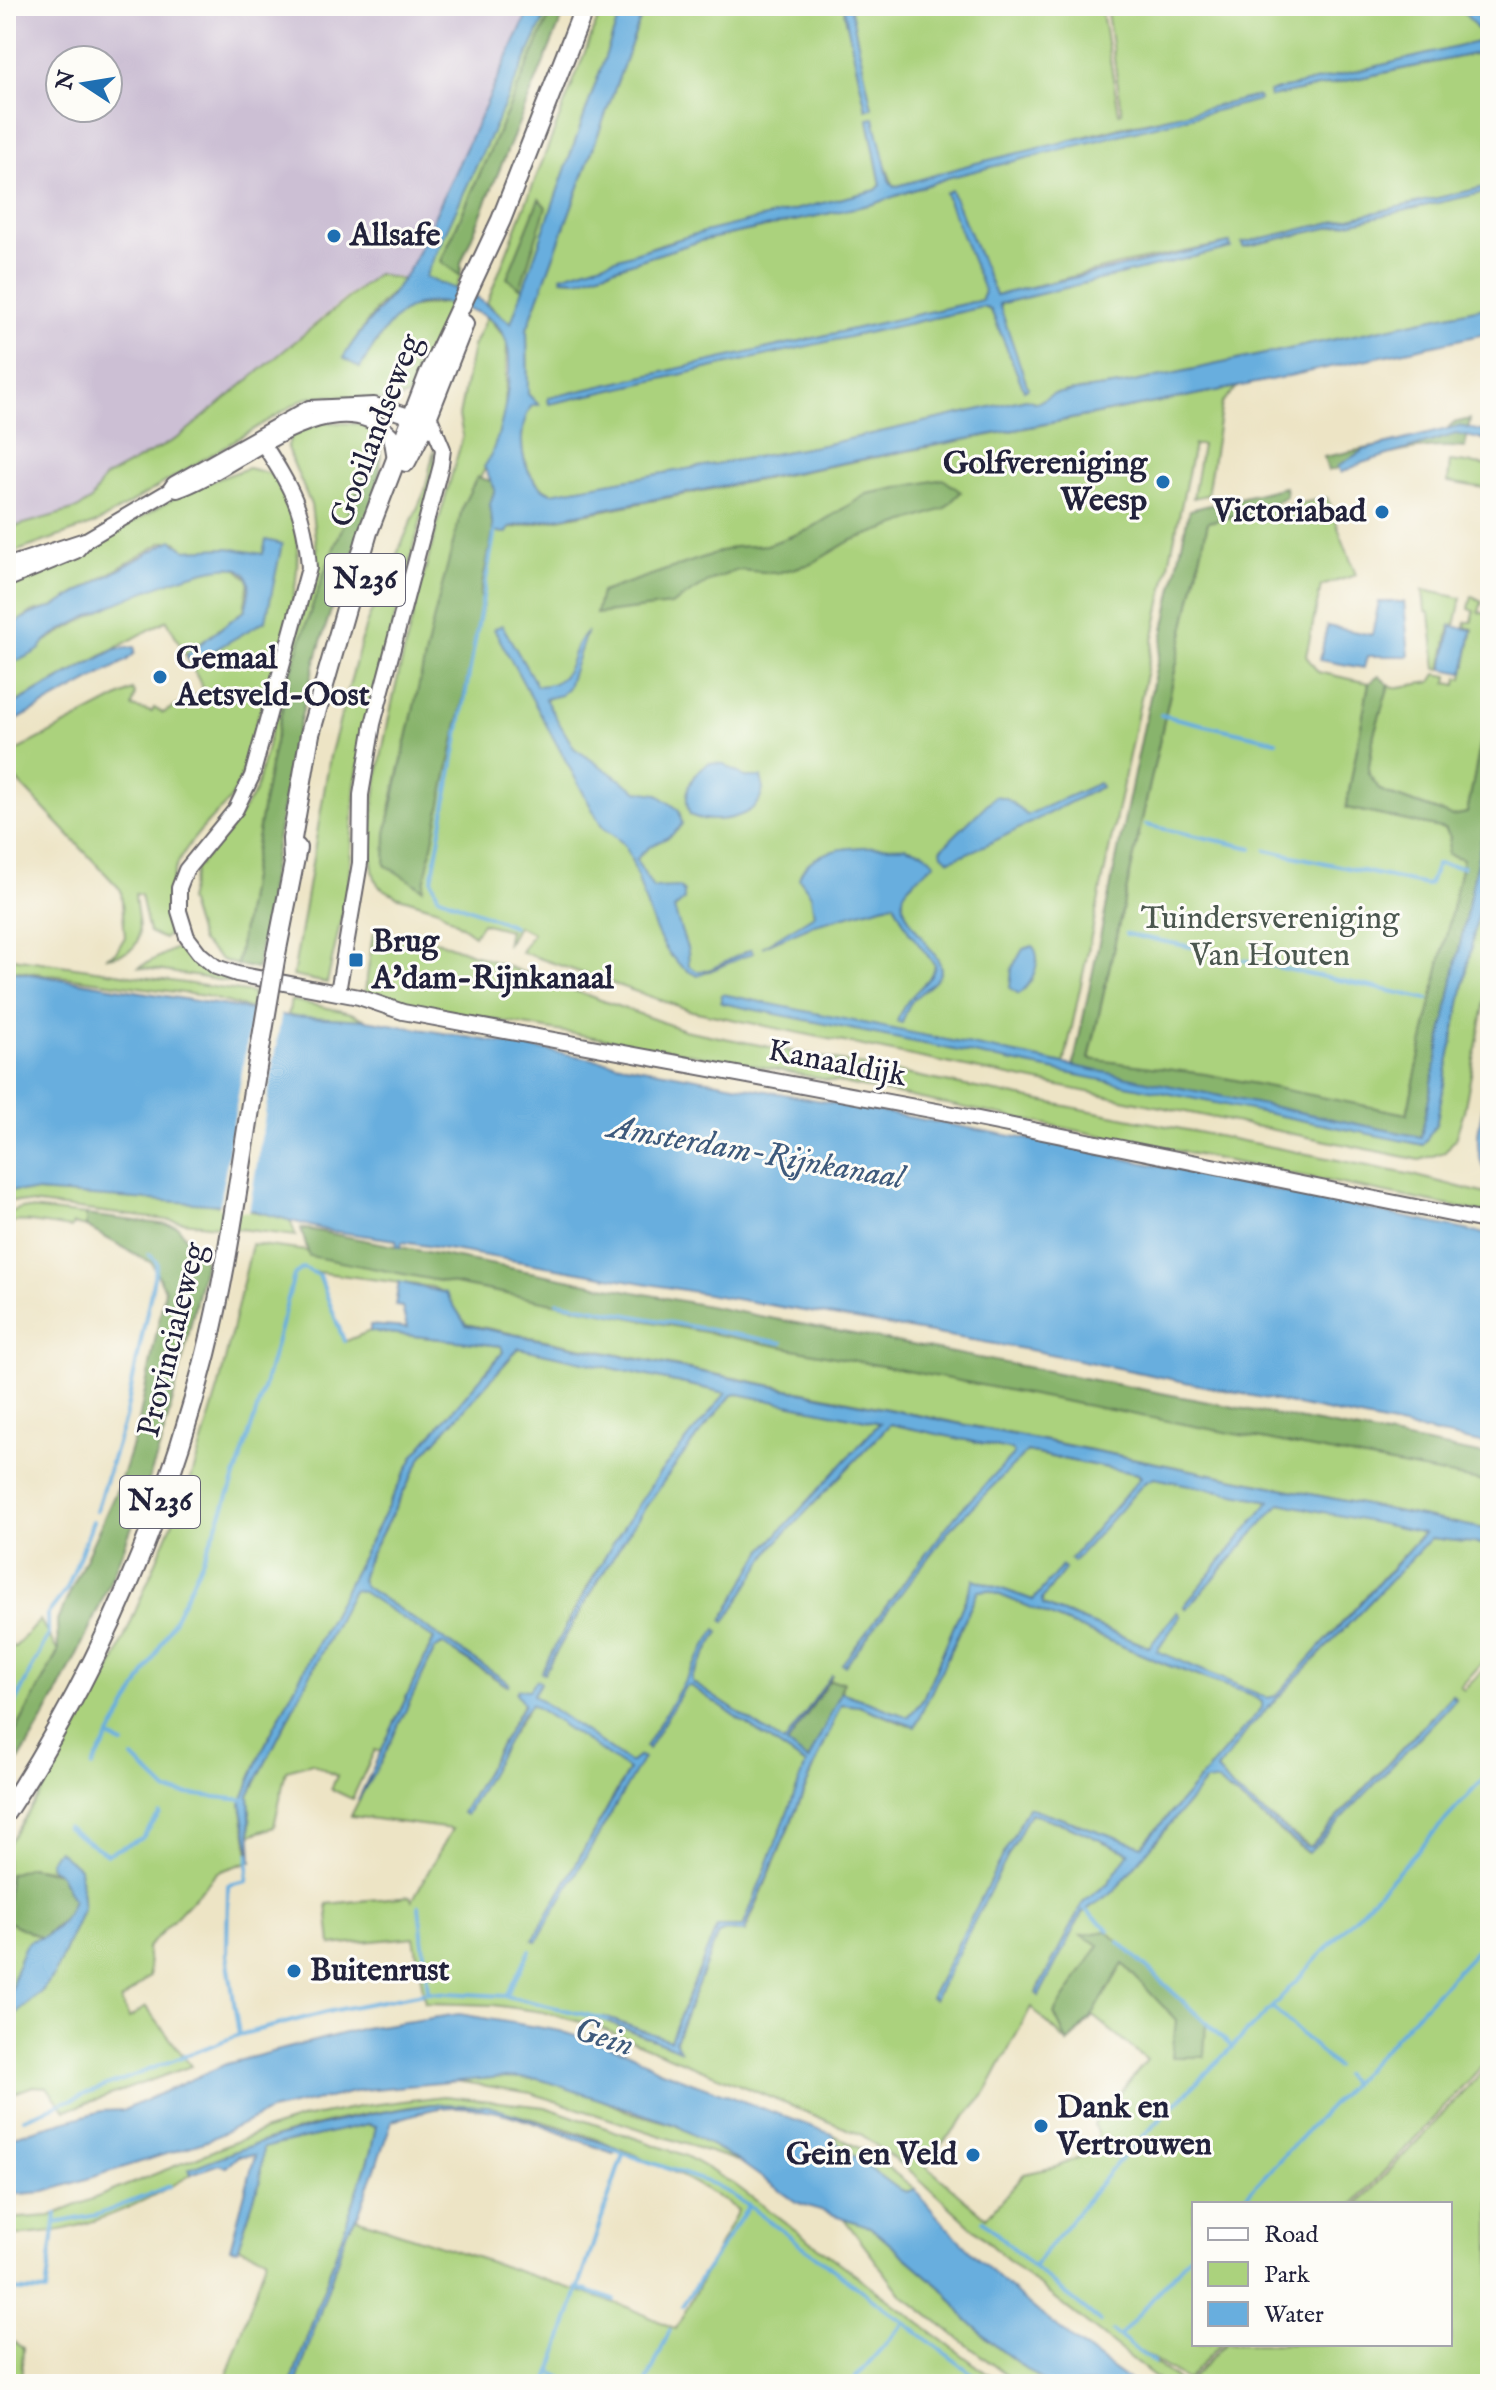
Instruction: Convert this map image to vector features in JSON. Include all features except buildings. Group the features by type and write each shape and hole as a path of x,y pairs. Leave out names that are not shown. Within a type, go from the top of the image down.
{"main road":[{"name":"Gooilandseweg","path":"293,859 299,793 319,697 368,532 395,462 420,415 460,317 499,237 501,220 585,6"},
{"name":"Gooilandseweg","path":"254,1085 293,859 348,633 420,415"},
{"name":"Provincialeweg","path":"6,1812 78,1688 140,1556 181,1441 206,1354 254,1085"}],"street":[{"path":"262,441 309,408 374,405 420,415 443,449 373,724 361,795 360,863 338,992"},
{"path":"6,566 86,540 169,491 174,484 298,424 318,418 359,417 372,420 391,435 396,452 395,462"},
{"name":"Kanaaldijk","path":"262,441 299,504 307,536 309,568 252,776 236,809 186,870 179,888 179,911 187,937 216,967 237,974 338,992 403,1012 958,1115 1490,1222"},
{"path":"6,580 76,551 86,540"}],"shaded area":[{"path":"6,6 531,6 404,280 395,276 356,289 178,438 104,478 91,500 77,509 6,529"}],"green space":[{"path":"550,6 554,6 441,261 461,276 455,290 424,277"},
{"path":"554,6 567,6 461,263 461,276 441,262"},
{"path":"603,6 623,6 511,324 487,303"},
{"path":"645,6 664,6 658,15 687,6 843,6 866,109 872,108 850,6 1101,6 1119,113 1122,112 1106,6 1459,6 1481,34 1478,42 1270,92 1270,97 1488,51 1490,186 1242,243 1244,247 1490,191 1490,306 1120,385 1053,394 1037,403 1026,399 823,445 552,493 533,478 523,454 526,416 532,405 538,405 528,394 527,329","holes":["1259,99 967,171 873,204 700,241 578,280 561,279 667,242 876,190 881,185 868,120 894,187 1120,127","1229,243 1230,248 999,304 1024,389 991,310 983,307 549,404 548,398 982,300 984,290 991,288 996,295 1003,294 1118,265"]},
{"path":"539,199 546,207 520,288 507,278"},
{"path":"377,274 404,280 378,307 349,348 359,368 394,317 405,308 451,302 414,393 386,401 333,396 304,399 97,523 6,555 6,529 77,509 91,500 104,478 178,438"},
{"path":"487,316 507,340 505,412 496,451 463,505 391,804 385,865 423,888 487,533 1237,387 1222,403 1207,495 1193,498 1202,445 1194,445 1064,1065 1423,1145 1436,1124 1490,852 1490,975 1464,1111 1455,1139 1445,1152 1420,1160 692,1011 521,952 533,933 517,926 506,946 509,930 482,923 474,935 438,909 396,896 379,886 371,855 374,804 384,740 418,596 463,436 459,416 473,346"},
{"path":"1470,419 1465,448 1413,450 1328,471 1324,457 1443,433 1453,423"},
{"path":"324,422 361,424 377,432 379,438 319,586 290,678 266,785 237,965 222,960 201,942 188,900 196,868 228,833 255,792 317,551 311,505 287,448 293,432"},
{"path":"379,438 380,472 376,489 328,620 301,718 281,818 257,969 237,965 266,785 290,678 319,586"},
{"path":"434,449 435,469 366,724 355,785 349,883 327,983 293,976 330,756 366,624 425,491"},
{"path":"1450,461 1490,466 1490,489 1448,482"},
{"path":"248,468 272,474 289,500 296,531 297,564 285,635 235,791 189,845 175,869 170,896 173,929 164,939 149,932 141,895 135,894 139,927 136,944 121,954 106,957 116,952 125,937 121,890 6,769 6,756 132,690 135,694 132,707 152,712 154,708 163,713 201,693 203,688 167,620 6,708 6,667 52,637 118,602 185,575 214,568 236,568 249,580 244,610 188,653 194,662 266,620 264,555 228,548 185,550 177,541 163,542 51,608 31,612 6,631 6,586 77,555 190,489"},
{"path":"477,477 491,481 495,489 490,504 493,532 480,594 483,604 423,889 385,865 386,833 433,621 463,505"},
{"path":"943,479 961,492 944,509 850,541 811,564 777,573 738,570 712,580 671,605 596,614 601,592 734,547 767,545 808,530 867,494"},
{"path":"1285,487 1286,496 1270,506 1208,522 1089,1059 1205,1074 1407,1114 1463,859 1447,854 1450,837 1445,829 1346,808 1369,683 1379,676 1389,685 1374,734 1368,773 1380,790 1452,816 1467,813 1490,696 1490,798 1421,1137 1073,1067 1189,510"},
{"name":"Tuindersvereniging Van Houten","path":"1327,498 1356,575 1321,586 1306,656 1318,672 1369,683 1346,808 1445,829 1463,859 1407,1115 1089,1060 1208,522"},
{"path":"1423,590 1461,598 1455,626 1450,625 1441,669 1436,669 1430,614 1425,610"},
{"path":"1472,596 1482,601 1479,612 1490,615 1490,696 1467,813 1452,816 1380,790 1368,773 1374,734 1389,685 1393,688 1431,682 1436,674 1448,676 1447,683 1457,685 1458,678 1463,678 1473,629 1465,627 1466,622 1472,622 1474,611 1469,609"},
{"path":"373,933 428,938 684,1030 1413,1175 1490,1195 1490,1214 743,1063 385,1001 365,992"},
{"path":"174,949 184,949 199,964 216,974 254,986 139,967"},
{"path":"6,957 253,993 251,1009 205,996 6,969"},
{"path":"291,1000 351,1013 366,1020 288,1016"},
{"path":"6,1190 200,1202 289,1218 296,1236 6,1200"},
{"path":"21,1208 86,1215 86,1227 21,1221 6,1223 6,1214"},
{"path":"86,1215 177,1226 205,1261 164,1432 143,1497 72,1665 6,1780 6,1750 58,1652 57,1621 119,1485 138,1426 165,1290 152,1263 86,1227"},
{"path":"301,1228 1490,1456 1490,1483 309,1256"},
{"path":"252,1244 516,1278 1490,1460 1490,1530 466,1324 446,1294 432,1287 317,1272 344,1342 370,1331 502,1346 503,1352 415,1454 262,1751 241,1804 250,1861 218,1872 147,1948 150,1976 121,2001 129,2018 146,2007 191,2066 65,2111 47,2087 33,2086 6,2096 6,2022 41,1992 55,1973 83,1908 79,1868 50,1867 56,1871 30,1867 6,1882 6,1847 53,1774 113,1665 192,1476 219,1386"},
{"path":"519,1348 727,1393 674,1458 625,1526 581,1598 544,1673 637,1516 674,1464 732,1395 738,1394 881,1422 763,1550 722,1621 773,1546 890,1424 1013,1450 1013,1455 911,1573 842,1665 951,1528 1026,1452 1138,1474 1144,1483 1154,1477 1270,1501 1268,1507 1280,1503 1424,1532 1276,1696 1267,1698 1157,1651 1180,1616 1177,1612 1150,1647 1043,1605 1042,1599 1065,1569 1033,1600 974,1579 922,1701 908,1717 841,1692 843,1682 829,1681 832,1675 784,1743 692,1682 719,1632 716,1630 648,1748 685,1686 691,1686 806,1765 743,1927 717,1927 670,2041 605,2017 604,2020 679,2050 675,2041 718,1934 725,1931 745,1932 841,1704 859,1706 909,1726 927,1701 978,1591 988,1590 1167,1665 1249,1694 1262,1702 1262,1708 1142,1846 1028,1807 933,2000 1030,1813 1069,1826 1129,1853 1108,1883 1083,1903 1036,1993 1039,1995 1082,1913 1115,1890 1205,1782 1218,1782 1307,1853 1456,1699 1452,1695 1310,1847 1235,1791 1217,1770 1250,1727 1431,1538 1490,1545 1490,1654 1460,1687 1464,1690 1490,1663 1490,2073 1481,2067 1356,2202 1192,2202 1192,2346 1219,2346 1187,2380 1138,2350 1183,2384 1164,2384 1020,2271 915,2175 862,2135 593,2025 543,2012 493,2005 425,2003 414,1937 331,1945 327,1904 410,1896 412,1901 452,1829 351,1816 435,1649 442,1644 507,1686 509,1684 364,1586 361,1580 366,1563 423,1455","holes":["539,1684 532,1695 630,1763 639,1756 642,1758 536,1941 534,1939 629,1769 531,1704 463,1812 524,1703 525,1692","1031,2007 1068,2043 1093,2016 1147,2060 1094,2124 1098,2136 1087,2154 1056,2167 1024,2174 986,2218 924,2164 984,2096"]},
{"path":"353,1590 361,1590 434,1638 381,1752 375,1750 352,1799 331,1789 337,1776 312,1763 286,1770 274,1827 251,1835 249,1795"},
{"path":"40,1620 58,1652 6,1750 6,1652 11,1646 15,1647"},
{"path":"829,1681 843,1682 822,1736 806,1760 787,1745"},
{"path":"30,1867 59,1873 73,1900 67,1916 42,1938 6,1921 9,1874"},
{"path":"6,1921 42,1938 19,1959 18,1975 6,1999"},
{"path":"1107,1931 1206,2022 1204,2057 1172,2057 1176,2020 1123,1964 1092,2016 1068,2043 1054,2014 1099,1945 1081,1935"},
{"path":"1481,2073 1490,2078 1490,2384 1187,2384 1223,2346 1452,2346 1452,2202 1360,2202"},
{"path":"503,2077 539,2079 584,2092 629,2112 676,2125 740,2162 531,2093 455,2081"},
{"path":"444,2096 545,2107 684,2155 734,2184 1001,2384 296,2384 347,2231 356,2218 627,2307 676,2329 738,2210 672,2172 593,2138 552,2124 472,2107 424,2105 315,2126 240,2149 190,2169 191,2175 102,2218 55,2231 6,2235 6,2219 50,2216 265,2130 303,2118 363,2106"},
{"path":"368,2124 376,2126 371,2151 291,2384 224,2384 267,2257 238,2247 260,2180 262,2148"},
{"path":"832,2134 869,2153 915,2189 906,2192 897,2188 837,2143"},
{"path":"842,2216 870,2227 946,2292 966,2319 997,2347 1046,2384 1018,2384 901,2294"},
{"path":"6,2337 23,2348 21,2384 6,2384"}],"water":[{"path":"531,6 550,6 425,277 476,297 511,323 623,6 645,6 527,329 528,394 539,405 532,405 526,416 523,454 532,478 551,493 823,445 1026,399 1037,403 1053,394 1120,385 1490,306 1490,333 1237,387 510,527 507,533 493,532 490,504 495,489 484,467 501,423 509,366 505,338 498,327 474,311 448,303 430,302 415,306 390,323 360,368 343,358 413,263"},
{"path":"843,6 850,6 872,108 866,109"},
{"path":"1459,6 1473,6 1490,32 1490,53 1487,51 1270,97 1269,92 1478,42 1481,34"},
{"path":"1258,96 1259,100 947,178 873,204 700,241 578,280 562,279 561,276 692,235 876,190 881,185 868,119 874,118 889,180 894,187 972,164"},
{"path":"1490,186 1490,191 1243,247 1242,243"},
{"path":"951,190 996,295 1230,243 1231,248 999,304 1028,388 1024,390 991,310 983,307 549,404 548,398 982,300 984,290 945,193"},
{"path":"1459,426 1490,433 1490,441 1456,434 1362,463 1341,473 1338,466 1364,450"},
{"path":"172,540 185,550 228,548 263,554 266,540 282,544 266,620 194,662 187,659 188,653 245,610 249,594 248,578 241,570 226,568 203,572 112,605 60,631 46,640 40,649 6,667 6,631 11,626 38,611 51,608"},
{"path":"1379,602 1404,602 1409,656 1367,656 1364,668 1320,660 1327,626 1372,635"},
{"path":"502,625 537,686 550,684 565,674 575,649 586,633 568,687 561,695 545,699 574,748 637,791 657,794 679,810 682,824 677,830 648,848 636,860 653,888 679,887 684,892 684,900 674,909 688,951 689,966 699,972 751,949 753,953 698,976 669,953 659,938 626,848 602,827 494,629"},
{"path":"1451,626 1472,630 1464,673 1443,669"},
{"path":"135,647 135,653 126,661 6,726 6,708 116,649"},
{"path":"709,763 724,764 745,777 761,777 763,790 751,810 727,819 701,819 690,815 687,800 689,785"},
{"path":"1099,783 1101,787 989,844 950,860 942,854 941,849 995,796 1006,798 1027,815"},
{"path":"1490,798 1490,852 1436,1125 1423,1145 721,1003 722,994 1421,1137"},
{"path":"861,847 905,847 924,852 935,863 907,888 903,898 904,909 941,969 933,983 910,1003 902,1023 897,1022 901,1012 929,978 935,965 909,932 894,903 815,924 762,947 814,915 811,895 799,878 805,866 816,858 829,852"},
{"path":"1033,946 1037,958 1035,972 1019,994 1010,988 1012,968 1023,949"},
{"name":"Amsterdam-Rijnkanaal","path":"6,970 288,1016 366,1020 555,1052 1044,1142 1490,1235 1490,1445 1035,1351 458,1251 402,1242 401,1247 397,1247 396,1240 325,1230 237,1206 6,1190"},
{"path":"1490,1077 1486,1156 1490,1177 1479,1154 1478,1141"},
{"path":"399,1282 446,1293 466,1325 1490,1530 1490,1545 1431,1538 1250,1727 1217,1770 1235,1791 1306,1846 1311,1847 1452,1695 1456,1699 1309,1853 1218,1782 1205,1782 1115,1890 1082,1913 1039,1996 1036,1993 1083,1903 1108,1883 1129,1853 1069,1826 1030,1813 934,2000 930,1998 1028,1807 1142,1846 1262,1708 1262,1702 1249,1694 1167,1665 988,1590 978,1591 915,1727 859,1706 841,1704 744,1932 725,1931 718,1934 675,2041 680,2050 603,2020 604,2017 670,2040 717,1927 743,1927 806,1765 691,1686 685,1687 648,1749 645,1747 716,1629 719,1632 692,1682 784,1743 832,1674 787,1744 808,1761 841,1692 908,1717 922,1701 974,1579 1033,1600 1062,1566 1065,1569 1042,1599 1043,1605 1149,1647 1177,1612 1180,1616 1157,1651 1267,1698 1276,1696 1424,1533 1280,1503 1187,1609 1184,1606 1270,1501 1154,1478 1144,1483 1073,1562 1070,1559 1141,1477 1027,1452 951,1528 845,1666 842,1664 955,1516 1013,1455 1013,1450 890,1424 773,1546 725,1622 722,1620 763,1550 880,1423 738,1394 732,1395 705,1427 654,1494 608,1564 544,1673 541,1672 610,1548 657,1476 726,1393 519,1348 423,1455 366,1563 361,1580 364,1586 509,1683 508,1686 442,1644 435,1649 381,1762 358,1800 434,1639 361,1591 353,1590 249,1795 252,1862 241,1804 262,1751 415,1454 503,1352 501,1346 370,1331 370,1325 407,1328 402,1307 395,1306"},
{"path":"537,1680 541,1682 533,1695 630,1763 639,1756 643,1758 537,1941 533,1940 629,1770 531,1704 466,1815 462,1813 524,1704 516,1693 518,1689 529,1690"},
{"path":"58,1850 79,1868 83,1908 55,1973 41,1992 6,2022 24,1947 29,1941 57,1927 73,1900 59,1873 50,1867 49,1861"},
{"path":"459,2014 560,2031 627,2052 659,2070 832,2134 837,2143 897,2188 906,2192 915,2189 962,2243 1017,2294 1134,2384 1046,2384 997,2347 966,2319 946,2292 870,2227 796,2202 740,2162 676,2125 539,2079 503,2077 363,2090 270,2111 204,2142 45,2192 6,2195 6,2138 102,2111 124,2110 226,2064 364,2028"},
{"path":"434,2104 488,2106 619,2148 613,2153 506,2114 462,2107 440,2108 392,2121 359,2213 347,2231 296,2384 291,2384 371,2151 376,2126 368,2124 263,2148 260,2180 237,2250 230,2249 255,2155 238,2156 226,2167 219,2164 191,2174 189,2169 310,2128"}],"pier":[{"path":"253,1006 282,1011 249,1212 219,1208"}],"waterway":[{"path":"495,530 432,880 438,896 513,926"},
{"path":"1161,715 1276,741"},
{"path":"1146,825 1252,848"},
{"path":"1266,850 1426,885 1430,883 1437,864 1463,867"},
{"path":"1126,934 1227,954"},
{"path":"1243,960 1428,999"},
{"path":"96,1511 125,1418 157,1263 149,1254"},
{"path":"92,1767 168,1631 208,1547 256,1412 294,1275 303,1268 319,1275 344,1341"},
{"path":"557,1302 782,1343"},
{"path":"6,1722 48,1635 47,1615 67,1589 93,1521"},
{"path":"110,1737 123,1745"},
{"path":"133,1758 168,1792 244,1800"},
{"path":"1272,2007 1490,1772"},
{"path":"66,1827 107,1854 142,1838 160,1814"},
{"path":"239,2035 227,1955 228,1885 247,1881 249,1854"},
{"path":"419,1906 428,1991"},
{"path":"1083,1908 1109,1930"},
{"path":"1352,2083 1490,1936"},
{"path":"1119,1942 1232,2047 1272,2007 1336,2067"},
{"path":"24,2118 239,2035 331,2011 428,1992 506,1996 530,1951"},
{"name":"Gein","path":"506,1996 608,2020"},
{"path":"1100,2322 1033,2267 1117,2163 1232,2047"},
{"path":"1240,2202 1352,2083 1344,2075"},
{"path":"615,2150 716,2185 749,2206 986,2384"},
{"path":"551,2372 623,2154"},
{"path":"55,2223 97,2215 170,2186"},
{"path":"682,2306 749,2206"},
{"path":"6,2290 46,2292 56,2214"},
{"path":"983,2221 1033,2267"},
{"path":"1120,2336 1192,2253"},
{"path":"577,2288 614,2300"},
{"path":"850,2384 903,2324"},
{"path":"646,2384 670,2330"},
{"path":"1112,2331 1154,2363"},
{"path":"547,2384 551,2372 573,2384"}],"place":[{"name":"Allsafe","path":"334,236"},
{"name":"Golfvereniging Weesp","path":"1163,482"},
{"name":"Victoriabad","path":"1382,512"},
{"name":"Gemaal Aetsveld-Oost","path":"160,677"},
{"name":"Brug A'dam-Rijnkanaal","path":"356,960"},
{"name":"Buitenrust","path":"294,1971"},
{"name":"Dank en Vertrouwen","path":"1041,2126"},
{"name":"Gein en Veld","path":"973,2155"}]}
